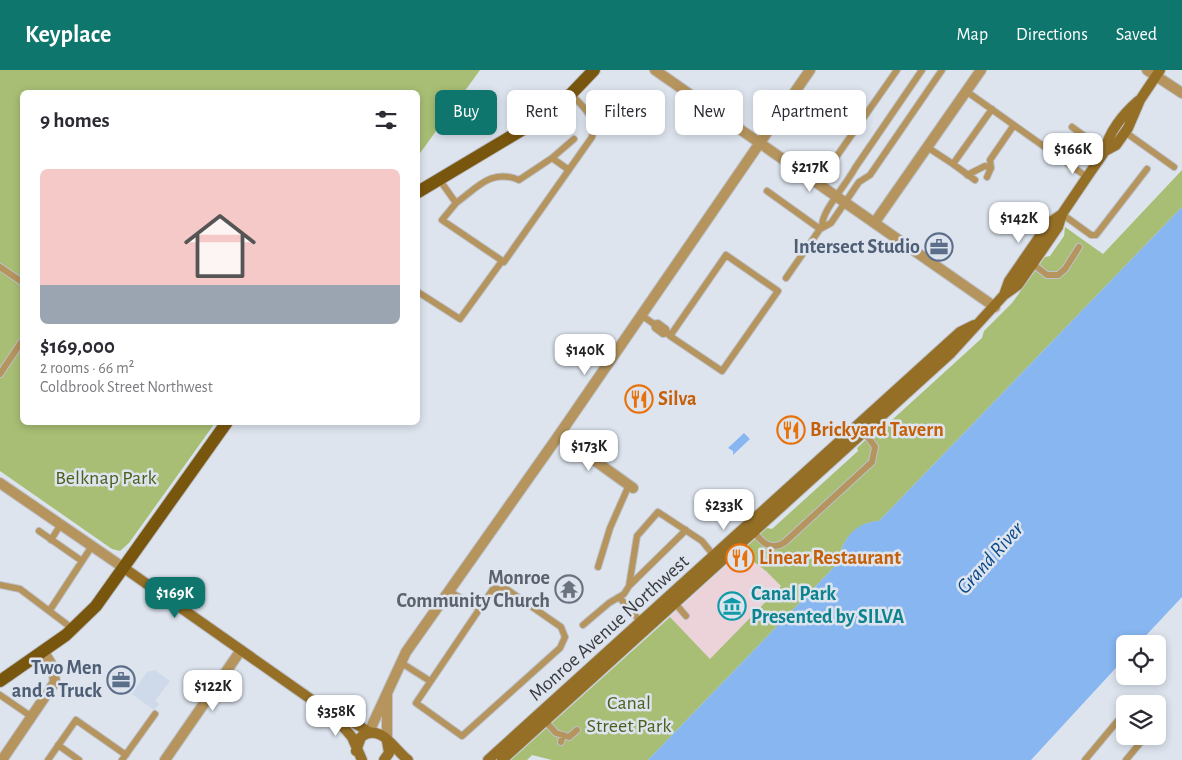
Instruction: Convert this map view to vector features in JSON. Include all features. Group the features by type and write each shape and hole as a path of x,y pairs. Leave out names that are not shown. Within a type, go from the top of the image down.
{"main road":[{"path":"575,90 594,70"},
{"name":"Monroe Avenue Northwest","path":"1105,151 1114,146 1124,132 1140,100 1158,73"},
{"name":"Monroe Avenue Northwest","path":"1004,295 1016,288 1033,264 1058,227 1062,214 1105,151 1107,140 1129,109 1140,100"},
{"path":"420,191 438,178 516,135"},
{"name":"Monroe Avenue Northwest","path":"502,760 676,604 751,529 909,385 951,353 995,307 1004,295 1009,281 1050,222 1062,214"},
{"name":"Monroe Avenue Northwest","path":"488,760 714,556 751,529 865,433 909,385"},
{"path":"2,676 44,652 73,629 96,606 225,425"},
{"path":"124,568 332,714 352,737 362,760"},
{"path":"332,714 348,719 369,732 381,734 408,760"},
{"path":"354,760 359,740 369,732"},
{"path":"384,760 389,753 387,741"}],"street":[{"path":"655,70 995,307"},
{"path":"369,732 400,662 810,70"},
{"path":"875,222 981,70"},
{"path":"1147,70 1158,73 1182,93"},
{"path":"559,435 631,487"},
{"path":"0,483 124,568"},
{"path":"165,760 241,650"},
{"path":"2,760 55,682 54,670 44,652"},
{"path":"387,695 387,741"}],"lane":[{"path":"818,183 897,70"},
{"path":"842,199 922,70"},
{"path":"786,278 821,228 823,218 859,182 870,175 942,70"},
{"path":"966,91 1087,177"},
{"path":"420,293 460,319 502,261 504,262 588,144 594,130 591,116 576,100"},
{"path":"953,164 992,110"},
{"path":"987,177 991,168 990,160 1014,126"},
{"path":"1072,127 1105,151"},
{"path":"1124,132 1174,167"},
{"path":"502,261 442,220 456,203 490,177 509,176 519,180 552,158 574,139"},
{"path":"927,147 975,180"},
{"path":"552,158 569,170"},
{"path":"967,174 985,166 991,168"},
{"path":"1062,214 1091,236 1096,235 1148,169"},
{"path":"438,178 456,203"},
{"path":"768,191 821,228"},
{"path":"1033,264 1047,275 1058,275 1065,269 1079,247"},
{"path":"641,315 654,324 655,328 663,334 668,334 722,372 778,291 726,255 668,334"},
{"path":"0,267 20,281"},
{"path":"0,374 20,344"},
{"path":"751,529 767,546 776,547 785,542 872,462 875,447 865,433"},
{"path":"598,567 610,528 631,487"},
{"path":"629,586 636,539 641,529 658,512 702,541 714,556"},
{"path":"51,540 61,524"},
{"path":"582,625 609,602 619,597 686,530"},
{"path":"39,531 82,562"},
{"path":"50,610 92,546"},
{"path":"686,581 674,597 676,604 686,616"},
{"path":"0,585 20,589 73,629"},
{"path":"505,588 562,627 565,632 564,641 555,653 462,736 416,703 479,609 493,589 505,588"},
{"path":"449,591 479,609"},
{"path":"619,597 641,622"},
{"path":"400,662 430,681"},
{"path":"0,695 32,717"},
{"path":"48,760 76,720 124,758 155,714"},
{"path":"546,722 562,739 569,737 577,730"},
{"path":"1085,760 1116,723"},
{"path":"58,745 79,760"},
{"path":"1126,760 1138,745"}],"shaded area":[{"path":"741,552 766,571 781,586 710,659 670,617"},
{"path":"155,670 170,681 155,701 159,704 154,710 132,694 147,672"}],"green space":[{"name":"Belknap Park","path":"0,70 480,70 466,90 435,90 435,132 420,153 420,90 20,90 20,425 214,425 129,543 120,551 112,549 0,471"},
{"name":"Canal Street Park","path":"1182,170 1182,207 879,521 864,525 851,534 843,546 839,562 648,760 552,760 532,755 527,760 511,760 670,617 710,659 781,586 766,571 741,552 767,528 772,529 858,451 857,448 877,429 881,430 982,338 984,331 1012,303 1045,257 1050,256 1064,236 1065,227 1103,254"}],"water":[{"name":"Grand River","path":"1182,207 1182,597 1146,635 1116,635 1116,668 1031,760 648,760 839,562 843,546 851,533 863,525 879,521"},
{"path":"744,433 750,439 733,455 733,451 728,448"}],"place":[{"name":"Intersect Studio","path":"939,247"},
{"name":"Silva","path":"639,399"},
{"name":"Brickyard Tavern","path":"791,430"},
{"name":"Linear Restaurant","path":"740,558"},
{"name":"Monroe Community Church","path":"569,589"},
{"name":"Canal Park Presented by SILVA","path":"732,606"},
{"name":"Two Men and a Truck","path":"121,680"}]}
